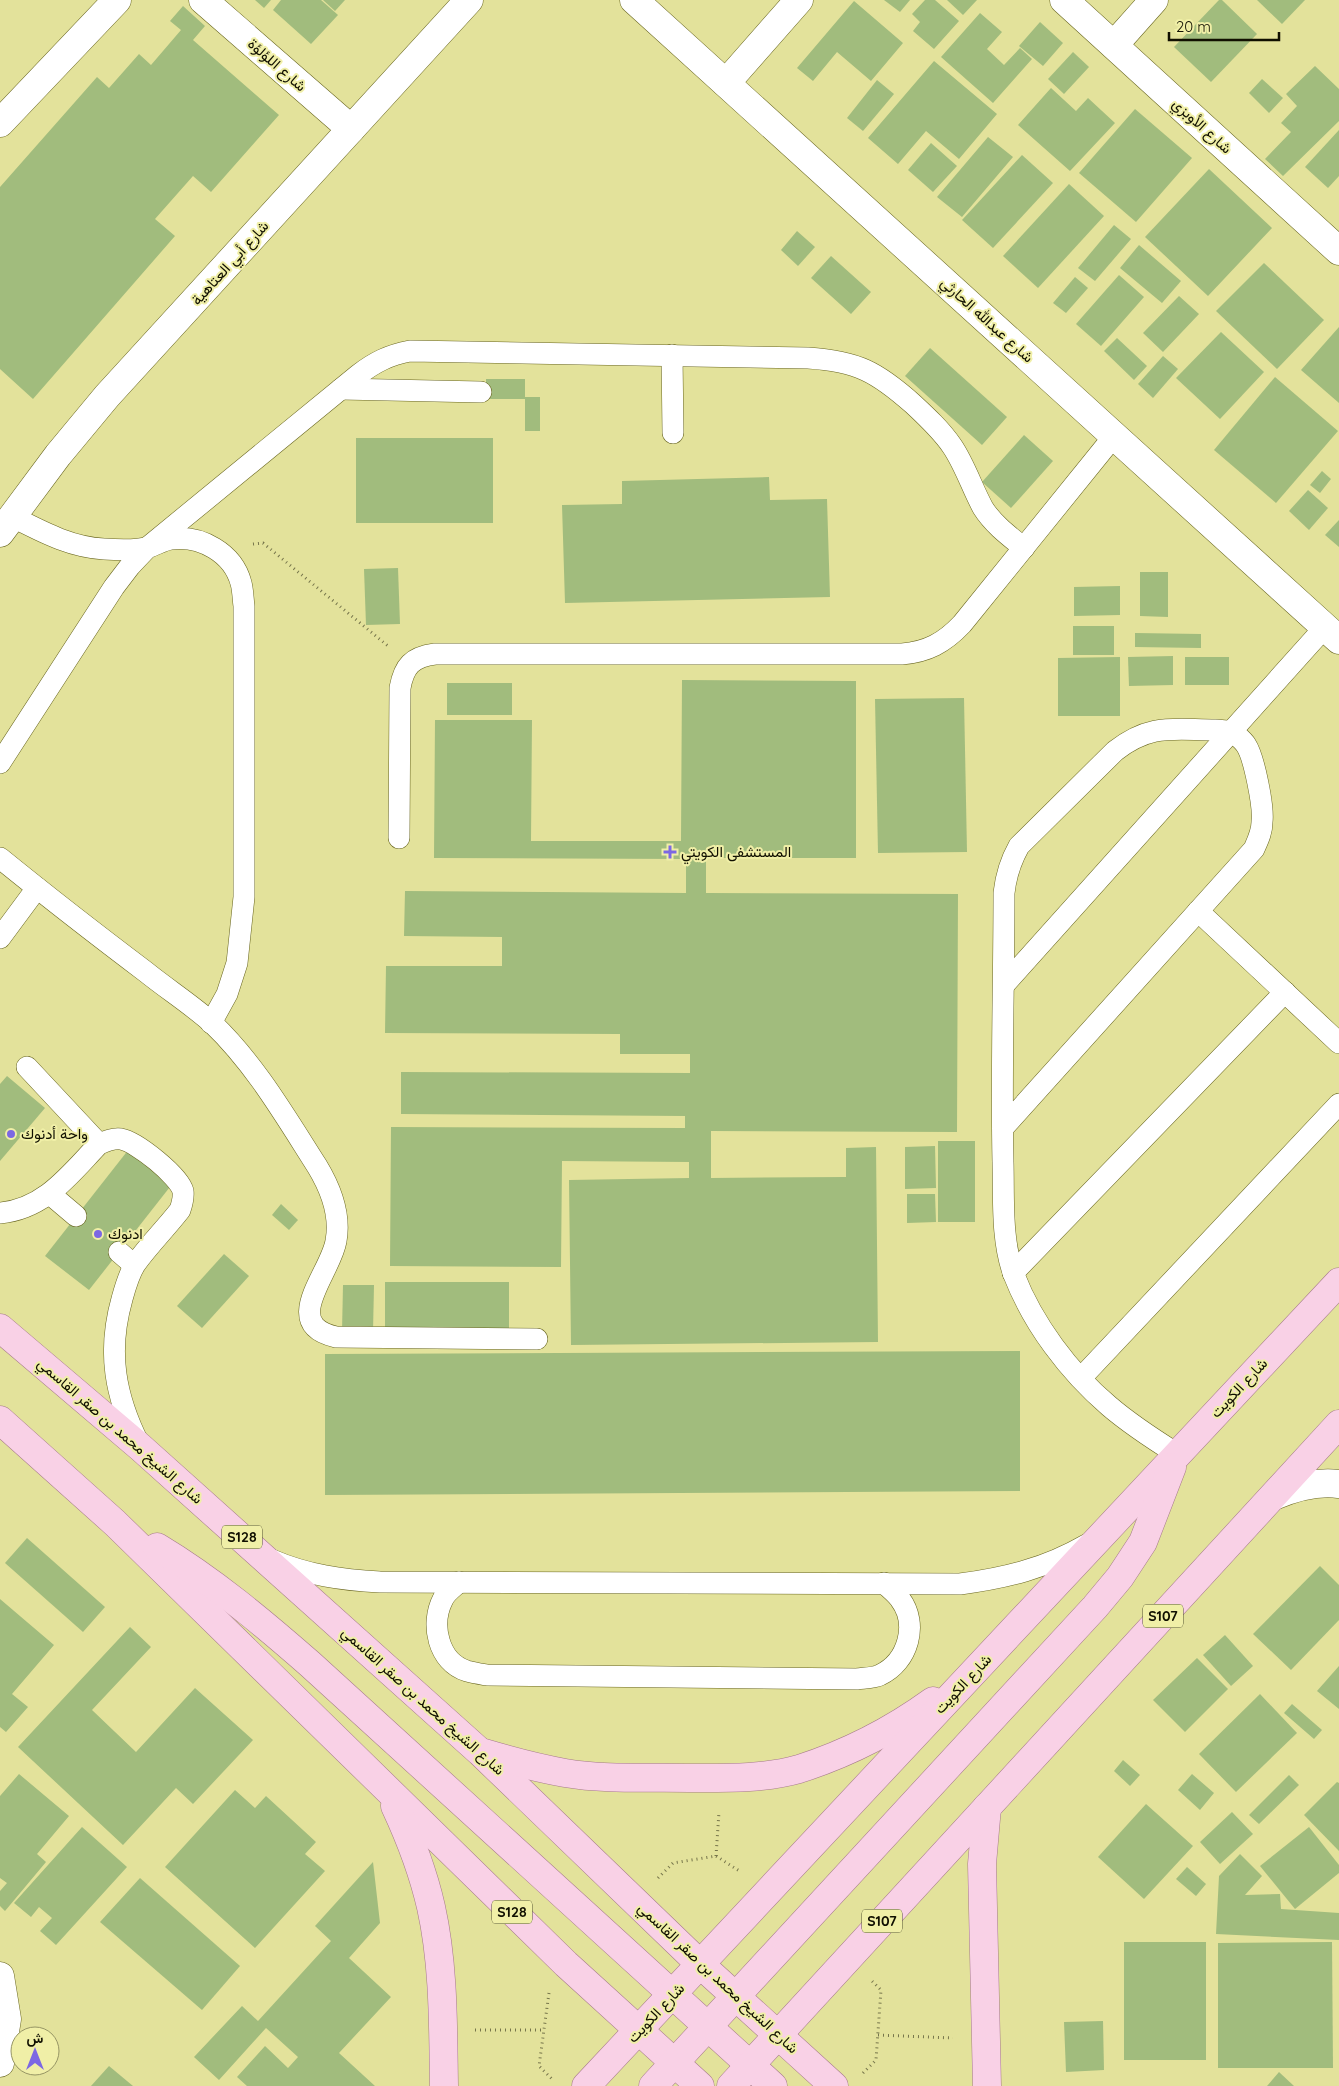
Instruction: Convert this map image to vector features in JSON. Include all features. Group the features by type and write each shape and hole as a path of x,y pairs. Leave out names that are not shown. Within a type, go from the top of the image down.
{"main road":[{"name":"شارع الكويت","path":"586,2086 640,2031 1339,1282"},
{"name":"شارع الشيخ محمد بن صقر القاسمي","path":"0,1328 140,1447 480,1752 701,1965 834,2086"},
{"name":"S128","path":"0,1420 115,1522 566,1964 700,2086"},
{"name":"S107","path":"731,2086 1339,1424"},
{"path":"653,2086 1095,1607 1120,1577 1143,1542 1177,1454"},
{"path":"115,1522 174,1558 264,1624 773,2086"},
{"path":"480,1752 566,1773 611,1777 722,1778 774,1774 798,1769 879,1735 917,1713 986,1659"},
{"path":"388,1791 420,1867 431,1907 438,1948 444,2086"},
{"path":"986,1807 982,1864 988,2086"}],"street":[{"path":"4,113 117,0"},
{"name":"شارع اللؤلؤة","path":"203,0 351,129"},
{"name":"شارع أبي العتاهية","path":"6,524 58,455 107,396 469,0"},
{"name":"شارع عبدالله الحارثي","path":"634,0 1332,634"},
{"path":"726,83 799,0"},
{"name":"شارع الأوبزي","path":"1064,0 1339,251"},
{"path":"1114,45 1154,0"},
{"path":"1274,1496 1292,1488 1311,1484 1339,1484"},
{"path":"0,1976 7,2019 0,2063"}],"lane":[{"path":"0,763 114,587 148,547 374,363 391,355 410,350 829,359 849,363 869,371 888,382 939,430 956,453 984,510 1003,531 1024,548"},
{"path":"672,355 673,433"},
{"path":"342,389 481,392"},
{"path":"399,838 400,688 402,675 410,663 421,656 435,654 902,654 919,652 936,646 950,637 1114,436"},
{"path":"6,524 80,546 103,549 148,547 169,539 193,539 214,547 232,562 242,583 244,606 244,897 236,963 226,994 211,1023"},
{"path":"1004,985 1232,731 1332,634"},
{"path":"1003,1128 1254,848 1260,836 1262,822 1250,751 1245,743 1232,731 1156,730 1134,738 1115,751 1019,846 1011,861 1006,877 1003,1128 1006,1240 1013,1273 1026,1304 1081,1378 1108,1405 1141,1432 1177,1454"},
{"path":"0,858 211,1023 238,1051 262,1081 324,1177 333,1198 338,1219 336,1241 330,1262 312,1297 309,1308 310,1319 315,1328 325,1334 336,1337 537,1339"},
{"path":"0,938 37,888"},
{"path":"1198,912 1339,1043"},
{"path":"1013,1273 1285,992"},
{"path":"27,1067 99,1144"},
{"path":"1081,1378 1339,1104"},
{"path":"0,1213 29,1205 50,1194 99,1144 109,1140 119,1139 130,1142 172,1174 179,1182 183,1191 180,1210 127,1258 124,1289 117,1315 114,1342 115,1370 119,1397 140,1447"},
{"path":"50,1194 76,1216"},
{"path":"264,1557 292,1568 350,1581 960,1584 997,1579 1033,1570 1067,1556 1099,1538"},
{"path":"459,1582 444,1597 436,1617 437,1632 438,1639 448,1658 466,1671 487,1675 857,1679 879,1675 898,1662 908,1643 909,1620 901,1600 884,1583"}],"path":[{"path":"214,547 263,543 410,663"},
{"path":"716,1856 722,1778"},
{"path":"443,2030 544,2030"},
{"path":"878,2035 986,2040"}],"building":[{"path":"255,0 271,0 264,8"},
{"path":"281,0 321,0 338,15 311,44 273,10"},
{"path":"323,0 345,0 335,11"},
{"path":"884,0 910,0 900,12"},
{"path":"925,0 935,0 959,21 934,49 913,31 920,22 912,14"},
{"path":"947,0 977,0 963,15"},
{"path":"1219,0 1222,0 1257,34 1211,82 1174,47"},
{"path":"1257,0 1305,0 1282,24"},
{"path":"854,1 903,43 871,81 837,52 813,81 797,68"},
{"path":"183,6 205,26 193,40 279,115 211,192 193,176 155,219 175,236 33,399 0,369 0,187 97,77 109,88 139,54 151,65 181,30 170,21"},
{"path":"980,13 1002,32 987,49 1004,65 1020,48 1032,59 993,103 941,57"},
{"path":"1040,22 1063,43 1043,66 1019,46"},
{"path":"1073,52 1089,67 1064,94 1048,79"},
{"path":"934,61 997,114 959,159 926,131 898,164 868,138"},
{"path":"1315,66 1339,89 1339,121 1283,176 1265,159 1291,132 1281,123 1297,106 1286,94"},
{"path":"1262,79 1283,98 1269,113 1249,93"},
{"path":"877,80 894,94 863,131 847,118"},
{"path":"1051,88 1076,111 1088,98 1115,123 1070,171 1018,125"},
{"path":"1135,109 1192,158 1136,222 1079,173"},
{"path":"1339,130 1339,176 1328,188 1305,167"},
{"path":"988,137 1013,157 962,217 937,197"},
{"path":"931,143 957,166 933,192 908,170"},
{"path":"1022,155 1053,183 993,248 962,220"},
{"path":"1209,169 1272,228 1208,296 1145,237"},
{"path":"1069,184 1104,216 1038,288 1003,256"},
{"path":"1114,225 1131,239 1095,281 1078,268"},
{"path":"797,231 815,247 798,266 781,250"},
{"path":"1139,245 1181,281 1162,303 1120,268"},
{"path":"831,256 871,292 851,314 811,278"},
{"path":"1264,263 1324,320 1277,369 1216,311"},
{"path":"1119,275 1144,297 1101,346 1076,324"},
{"path":"1075,277 1088,288 1066,313 1053,303"},
{"path":"1179,296 1199,314 1163,352 1143,333"},
{"path":"1339,327 1339,403 1301,370"},
{"path":"1221,332 1264,372 1220,419 1176,378"},
{"path":"1117,338 1147,366 1134,380 1104,351"},
{"path":"930,348 1007,417 982,445 905,376"},
{"path":"1163,356 1178,369 1153,398 1138,384"},
{"path":"1275,377 1338,431 1276,503 1214,450"},
{"path":"486,379 525,379 525,397 540,397 540,431 525,431 525,399 486,399"},
{"path":"1024,435 1053,461 1011,508 982,482"},
{"path":"356,438 493,438 493,523 356,523"},
{"path":"1322,471 1331,479 1320,493 1310,485"},
{"path":"769,477 770,500 827,499 830,597 565,603 562,505 622,504 622,481"},
{"path":"1308,490 1328,508 1309,530 1289,511"},
{"path":"1339,520 1339,547 1325,535"},
{"path":"398,568 400,624 366,625 364,569"},
{"path":"1140,572 1168,572 1168,617 1140,616"},
{"path":"1120,586 1120,615 1074,616 1074,587"},
{"path":"1073,626 1114,626 1114,655 1073,655"},
{"path":"1135,633 1201,634 1201,648 1135,647"},
{"path":"1173,656 1173,685 1129,686 1128,657"},
{"path":"1120,657 1120,716 1058,716 1058,658"},
{"path":"1185,657 1229,657 1229,685 1185,685"},
{"path":"682,680 856,681 856,858 706,858 706,893 958,894 957,1132 711,1131 711,1178 846,1177 846,1148 876,1147 878,1342 571,1345 569,1180 689,1178 689,1162 562,1161 561,1267 390,1266 391,1127 685,1128 685,1116 401,1114 401,1072 690,1073 690,1054 620,1054 620,1034 385,1033 386,966 502,966 502,937 404,936 405,891 686,893 686,859 434,858 435,720 532,720 531,841 681,841"},
{"path":"447,683 512,683 512,715 447,715"},
{"path":"964,698 967,852 878,853 875,699"},
{"name":"واحة أدنوك","path":"7,1076 45,1108 0,1161 0,1084"},
{"path":"938,1141 975,1141 975,1222 938,1222"},
{"path":"935,1146 936,1188 905,1189 905,1147"},
{"name":"ادنوك","path":"129,1149 173,1183 89,1290 45,1256"},
{"path":"907,1194 935,1194 936,1222 907,1223"},
{"path":"281,1204 298,1220 289,1230 272,1215"},
{"path":"224,1254 249,1276 202,1328 177,1306"},
{"path":"385,1282 509,1282 509,1329 385,1329"},
{"path":"343,1285 374,1285 373,1332 342,1332"},
{"path":"1020,1351 1020,1491 325,1495 325,1354"},
{"path":"27,1538 105,1607 83,1632 5,1563"},
{"path":"1320,1566 1339,1585 1339,1620 1291,1670 1253,1634"},
{"path":"0,1599 54,1645 12,1694 28,1707 6,1732 0,1727"},
{"path":"130,1627 151,1647 92,1710 136,1752 195,1688 253,1740 193,1804 176,1788 123,1845 18,1747"},
{"path":"1225,1635 1253,1666 1231,1686 1203,1655"},
{"path":"1197,1658 1228,1689 1185,1732 1153,1700"},
{"path":"1339,1666 1339,1709 1317,1691"},
{"path":"1260,1694 1297,1733 1236,1792 1199,1754"},
{"path":"1292,1704 1322,1730 1314,1739 1284,1713"},
{"path":"1123,1760 1140,1775 1130,1786 1114,1771"},
{"path":"19,1774 69,1816 37,1854 46,1862 5,1911 0,1906 0,1891 7,1883 0,1878 0,1796"},
{"path":"1192,1774 1214,1793 1200,1810 1178,1790"},
{"path":"1289,1775 1299,1785 1259,1824 1249,1815"},
{"path":"1337,1782 1339,1783 1339,1851 1304,1815"},
{"path":"235,1790 255,1808 266,1796 316,1842 305,1854 325,1871 255,1948 165,1867"},
{"path":"1146,1804 1193,1846 1144,1899 1098,1857"},
{"path":"1232,1812 1253,1834 1220,1864 1200,1842"},
{"path":"82,1827 127,1867 56,1945 40,1931 52,1918 39,1907 31,1917 14,1903"},
{"path":"1309,1827 1339,1865 1339,1873 1295,1909 1260,1866"},
{"path":"1240,1854 1262,1876 1245,1895 1280,1894 1281,1909 1339,1913 1339,1940 1216,1934 1219,1876"},
{"path":"373,1862 380,1923 349,1958 391,1997 339,2053 375,2086 247,2086 237,2077 265,2046 288,2068 298,2057 266,2028 219,2080 194,2057 242,2006 258,2021 331,1941 315,1926"},
{"path":"1187,1867 1206,1884 1196,1896 1176,1879"},
{"path":"140,1878 240,1966 202,2010 100,1922"},
{"path":"1124,1942 1206,1942 1206,2060 1124,2060"},
{"path":"1332,1942 1333,2068 1218,2068 1218,1943"},
{"path":"1103,2021 1104,2070 1066,2072 1064,2022"},
{"path":"109,2066 133,2086 91,2086"},
{"path":"1279,2072 1294,2086 1267,2086"}],"place":[{"name":"المستشفى الكويتي","path":"670,852"},
{"name":"واحة أدنوك","path":"11,1134"},
{"name":"ادنوك","path":"98,1234"}]}
